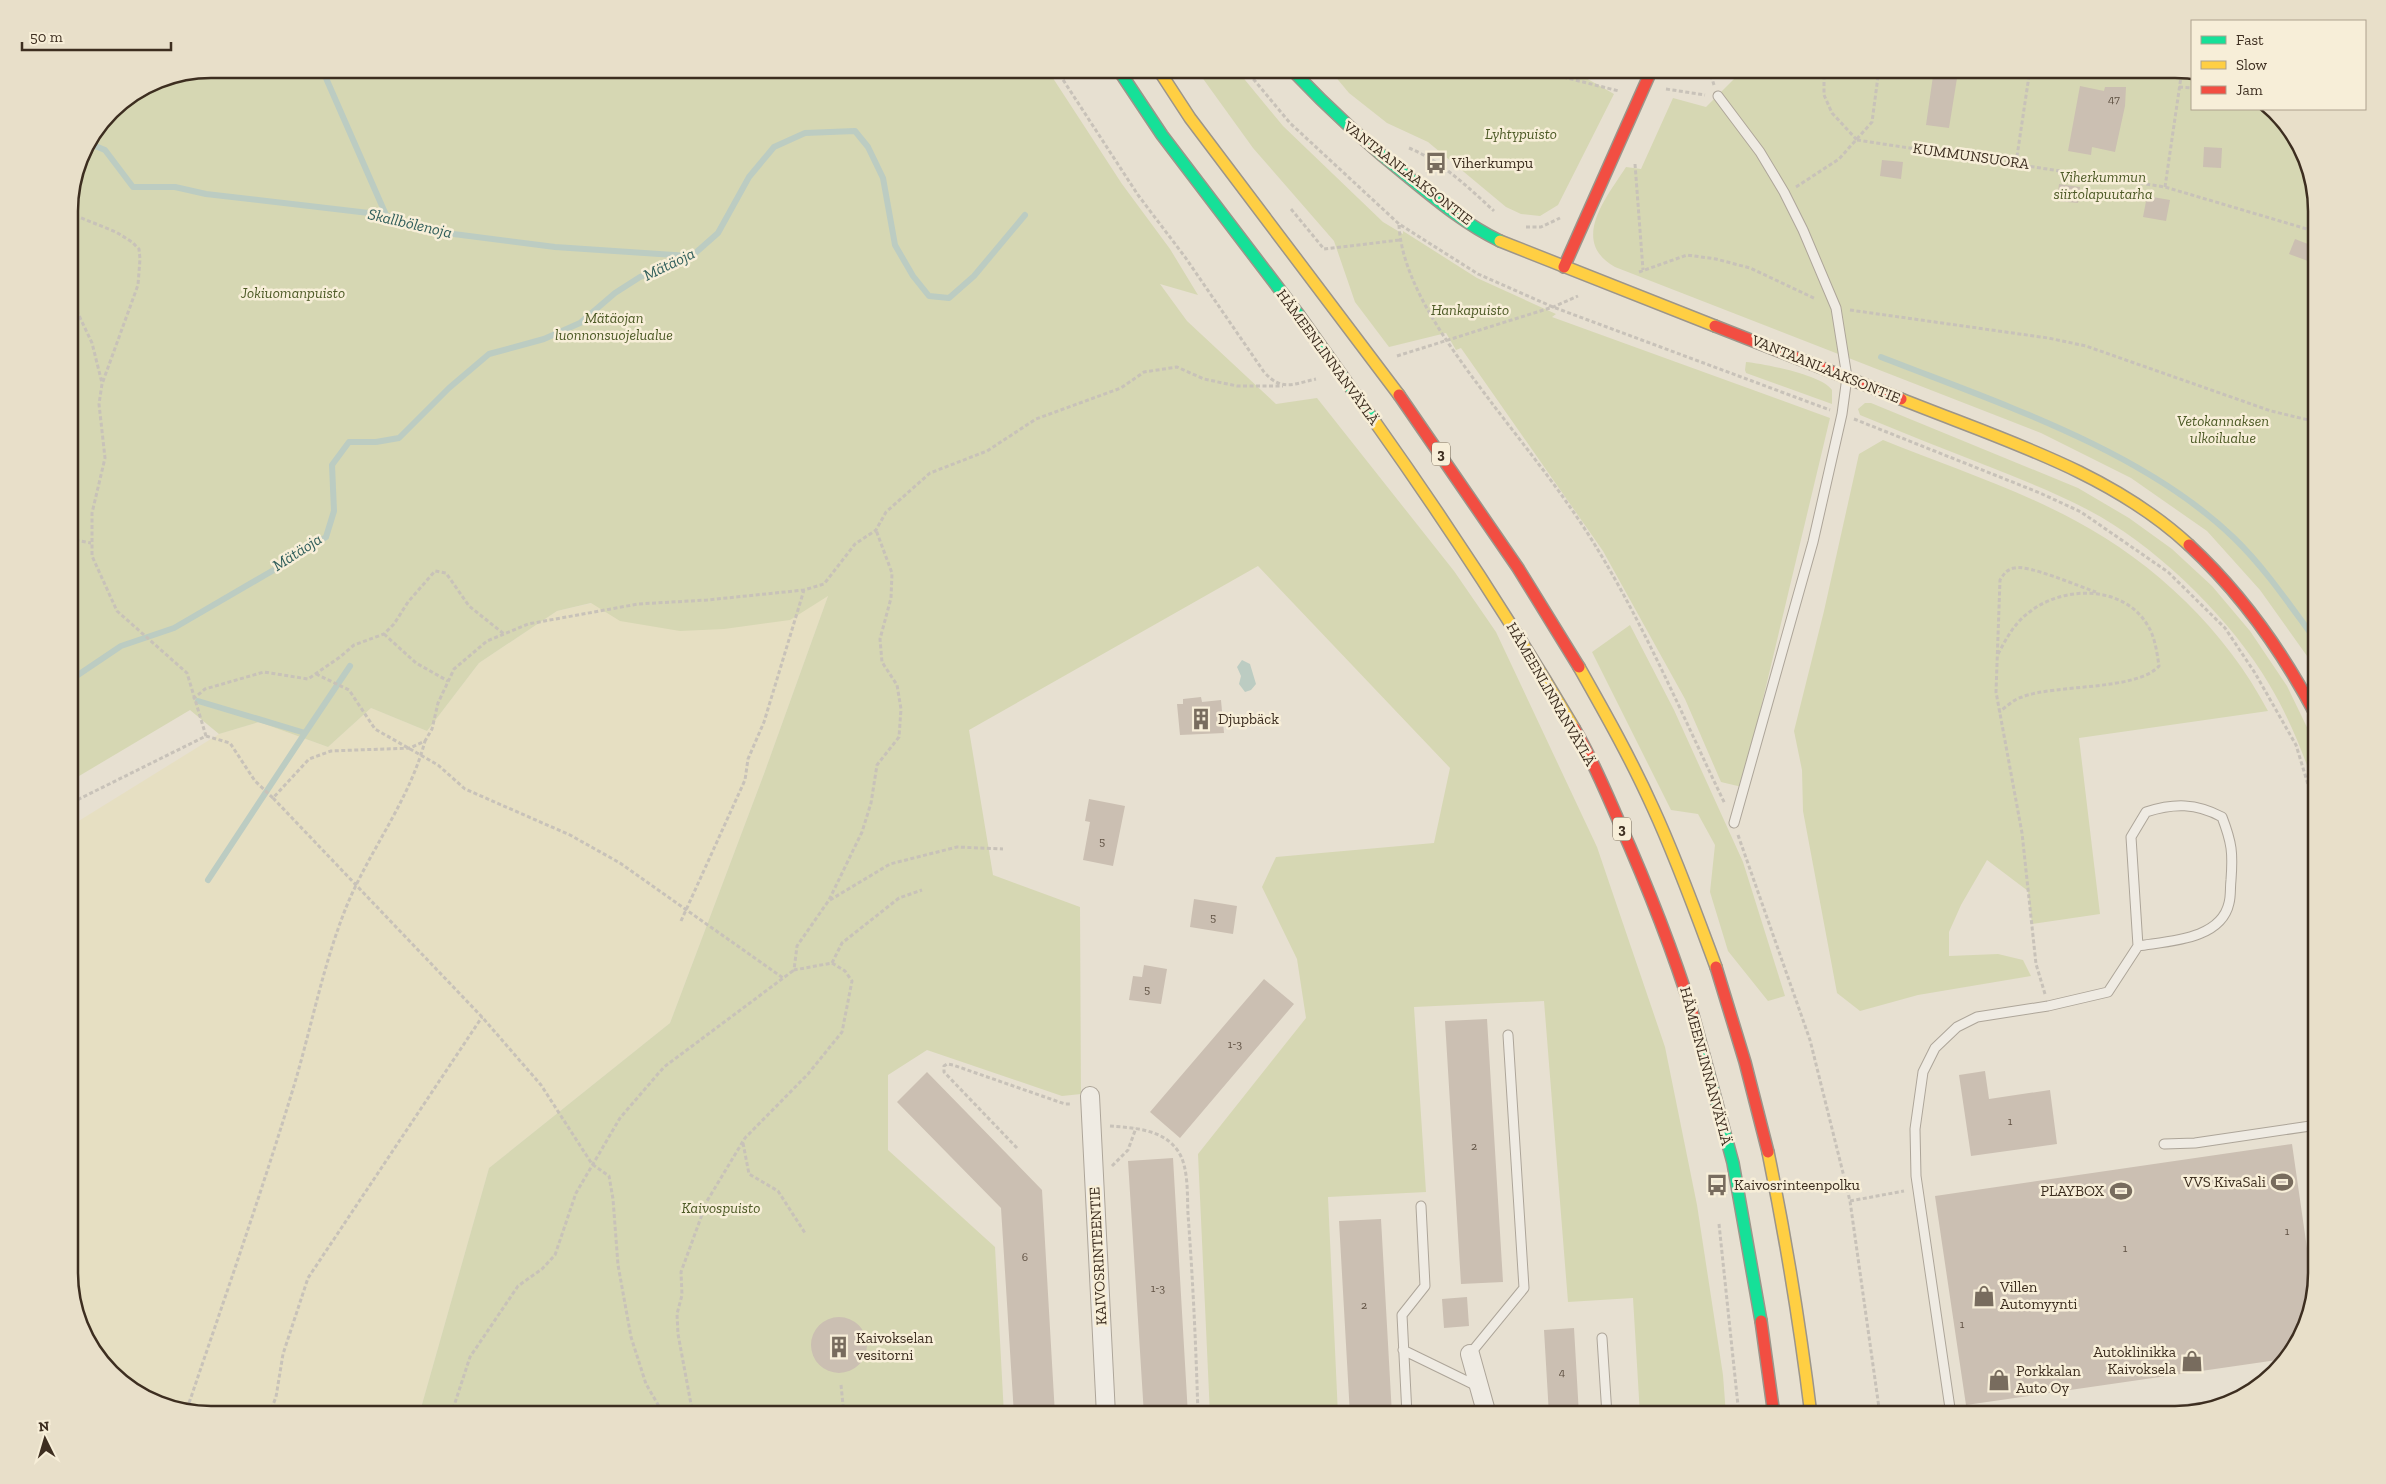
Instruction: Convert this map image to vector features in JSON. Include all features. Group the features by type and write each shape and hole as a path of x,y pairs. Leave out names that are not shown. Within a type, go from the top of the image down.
{"main road":[{"name":"VANTAANLAAKSONTIE","path":"1299,77 1344,123 1435,199 1484,232 1564,267 1847,377 2078,472 2121,494 2194,549 2237,593 2292,668 2308,699"},
{"path":"1564,267 1648,77"},
{"name":"HÄMEENLINNANVÄYLÄ","path":"1124,78 1162,135 1299,314 1431,501 1518,634 1587,750 1650,893 1680,970 1705,1055 1733,1163 1755,1280 1773,1406"},
{"name":"3","path":"1164,78 1190,118 1462,482 1552,620 1614,729 1679,867 1742,1048 1766,1148 1790,1269 1810,1406"}],"street":[{"name":"KAIVOSRINTEENTIE","path":"1090,1096 1106,1406"},
{"path":"1470,1354 1484,1406"}],"lane":[{"path":"1718,96 1760,152 1784,192 1836,308 1847,377 1842,414 1813,542 1734,823"},
{"path":"1950,1406 1918,1190 1915,1129 1923,1072 1936,1048 1957,1027 1977,1017 2048,1006 2108,992 2138,946 2131,837 2146,812 2166,806 2205,808 2222,817 2232,842 2232,867 2229,905 2217,925 2192,937 2138,946"},
{"path":"1470,1354 1524,1288 1508,1035"},
{"path":"2164,1144 2195,1143 2308,1126"},
{"path":"1406,1406 1402,1315 1425,1286 1421,1206"},
{"path":"1602,1338 1606,1406"},
{"path":"1403,1350 1479,1387"}],"path":[{"path":"1252,77 1290,123 1399,224 1478,274 1553,307 1842,414 2040,493 2082,512 2168,572 2225,628 2256,673 2296,745 2308,784"},
{"path":"1564,77 1625,93"},
{"path":"1824,77 1824,95 1832,113 1857,140"},
{"path":"1784,192 1803,183 1839,159 1872,122 1878,77"},
{"path":"2016,162 2029,77"},
{"path":"1062,78 1138,196 1185,257 1264,372 1274,382 1283,386"},
{"path":"2165,187 2181,78"},
{"path":"2179,87 2191,88"},
{"path":"1662,89 1718,96"},
{"name":"KUMMUNSUORA","path":"1857,140 2016,162 2165,187 2308,229"},
{"path":"1402,144 1436,163 1501,216"},
{"path":"1288,206 1324,249 1400,240"},
{"path":"1518,224 1541,227 1558,220 1563,214"},
{"path":"78,217 116,232 139,249 141,270 138,285 102,384 99,404 105,458 92,513 92,556 116,611 187,673 192,696 206,736"},
{"path":"1399,224 1400,240 1417,288 1446,341 1558,491 1598,550 1636,617 1734,823 1810,1040 1850,1200 1879,1406"},
{"path":"1632,275 1687,255 1716,259 1750,268 1836,308 2030,335 2086,346 2262,408 2308,420"},
{"path":"1393,357 1553,307 1586,293"},
{"path":"78,313 92,343 102,384"},
{"path":"189,1404 293,1089 341,921 355,884 390,825 422,755 425,741 432,729 438,703 454,670 487,641 528,624 638,604 707,600 804,590 824,584 855,544 876,530 886,512 930,473 987,451 1036,419 1121,388 1144,372 1177,367 1204,379 1237,386 1283,386 1322,378"},
{"path":"794,970 797,946 829,900 862,832 878,765 899,737 901,709 897,685 882,662 880,639 891,598 892,572 876,530"},
{"path":"78,540 91,543"},
{"path":"1999,712 2020,697 2039,692 2124,681 2155,671 2159,666 2148,626 2127,604 2032,569 2016,567 2006,571 2000,580 1996,692 1999,712 2022,833 2036,964 2048,1006"},
{"path":"192,696 205,688 264,672 308,679 354,645 384,634 435,571 446,573 469,606 504,634"},
{"path":"681,921 745,780 748,759 764,722 804,590"},
{"path":"1998,654 2013,629 2027,613 2050,600 2071,594 2096,592"},
{"path":"384,634 416,663 448,681"},
{"path":"316,674 349,690 375,729 438,765 465,789 570,835 620,863 688,909 783,978"},
{"path":"78,800 206,736 230,743 255,781 274,798 482,1017 540,1085 592,1164 609,1176 613,1198 618,1265 631,1336 646,1384 659,1406"},
{"path":"274,798 309,759 331,750 410,748 425,741"},
{"path":"829,900 890,864 957,847 1003,849"},
{"path":"832,963 842,943 899,898 922,890"},
{"path":"454,1406 470,1357 487,1331 518,1286 542,1269 555,1255 576,1193 620,1118 664,1067 783,978 794,970 832,963 844,971 852,981 842,1032 808,1074 742,1143 707,1201 681,1272 682,1295 677,1314 678,1334 690,1406"},
{"path":"272,1406 276,1397 283,1354 308,1278 482,1017"},
{"path":"1017,1148 944,1072 944,1066 947,1064 1065,1104 1073,1104"},
{"path":"1092,1125 1136,1128 1158,1134 1180,1153 1185,1174 1192,1257 1198,1406"},
{"path":"742,1143 749,1174 778,1191 805,1233"},
{"path":"1850,1200 1887,1193 1918,1190"},
{"path":"1718,1214 1738,1406"},
{"path":"842,1385 843,1406"}],"shaded area":[{"path":"664,587 828,596 765,771 670,1023 489,1168 422,1406 193,1405 176,1402 144,1389 129,1379 110,1361 91,1332 80,1300 78,1282 78,821 219,734 259,722 328,747 371,708 427,731 479,663 557,611"},
{"path":"1242,660 1250,664 1256,684 1251,690 1245,692 1239,684 1241,676 1237,667"}],"green space":[{"name":"Hankapuisto","path":"1202,77 1243,77 1283,126 1383,222 1403,234 1403,231 1477,278 1556,314 1552,317 1830,418 1742,787 1721,782 1685,699 1603,551 1461,348 1456,350 1446,333 1389,347 1355,302 1334,241 1253,148"},
{"name":"Lyhtypuisto","path":"1336,77 1585,77 1614,94 1558,205 1540,216 1521,214 1506,207 1428,142 1387,123 1349,93"},
{"path":"1736,77 2176,77 2191,79 2191,110 2263,110 2270,116 2281,129 2295,152 2306,184 2308,202 2308,657 2260,590 2207,531 2131,478 2041,433 1615,267 1601,256 1595,245 1593,232 1596,218 1626,167 1641,169 1673,98 1706,107"},
{"path":"202,78 1053,78 1122,184 1170,249 1198,295 1160,284 1187,321 1276,404 1317,398 1454,571 1496,632 1597,847 1665,1047 1697,1205 1723,1375 1725,1406 1639,1406 1633,1298 1568,1302 1544,1001 1414,1007 1426,1192 1328,1197 1338,1406 1210,1406 1198,1154 1306,1018 1297,959 1262,887 1276,857 1434,843 1450,768 1258,566 969,730 993,875 1080,907 1081,1094 1062,1096 927,1050 888,1075 888,1150 995,1247 1004,1406 422,1406 489,1168 670,1023 765,771 828,596 790,620 724,629 680,631 620,621 591,603 557,611 479,663 427,731 371,708 328,747 259,722 219,734 190,710 78,777 78,202 82,176 91,152 105,129 123,110 152,91 184,80"},
{"path":"1746,362 1779,368 1817,380 1832,390 1832,404 1746,373"},
{"path":"1865,403 1871,403 2078,488 2129,518 2172,549 2212,586 2250,631 2287,686 2308,729 2308,769 2277,697 2254,660 2216,613 2172,569 2125,532 2074,503 2018,478 1860,415 1858,409"},
{"path":"1883,440 2053,509 2105,538 2133,557 2160,578 2210,627 2231,653 2268,711 2079,738 2100,914 2032,924 2028,891 1987,860 1961,905 1949,932 1949,956 1998,954 2023,960 2031,976 1918,995 1860,1011 1837,993 1803,811 1802,770 1794,731 1824,611 1859,454"},
{"path":"1630,625 1674,710 1743,862 1785,996 1768,1001 1728,951 1710,892 1715,845 1698,814 1671,810 1592,652"}],"building":[{"path":"1933,77 1957,77 1949,128 1926,125"},
{"path":"2080,86 2104,91 2105,87 2126,87 2125,106 2115,152 2092,147 2091,155 2068,151"},
{"path":"2204,147 2222,148 2221,168 2203,167"},
{"path":"1882,160 1903,162 1901,179 1880,176"},
{"path":"2059,184 2080,187 2078,203 2057,201"},
{"path":"2147,196 2170,200 2166,221 2143,217"},
{"path":"2295,239 2308,244 2308,261 2289,254"},
{"name":"Djupbäck","path":"1201,697 1202,702 1221,700 1224,733 1180,735 1177,704 1183,704 1183,699"},
{"path":"1089,799 1125,806 1113,866 1083,860 1090,822 1085,821"},
{"path":"1194,899 1237,906 1233,934 1190,927"},
{"path":"1144,965 1167,969 1161,1004 1129,1000 1133,976 1142,977"},
{"path":"1264,979 1294,1004 1180,1138 1150,1112"},
{"path":"1487,1019 1503,1282 1461,1284 1445,1021"},
{"path":"1985,1071 1989,1099 2050,1090 2057,1144 1971,1156 1959,1075"},
{"path":"927,1072 1042,1190 1054,1406 1013,1406 1001,1208 897,1102"},
{"path":"2292,1144 2308,1255 2307,1291 2304,1308 2291,1340 2277,1360 1966,1405 1935,1196"},
{"path":"1173,1158 1187,1406 1143,1406 1128,1161"},
{"path":"1381,1219 1391,1406 1349,1406 1339,1221"},
{"path":"1467,1297 1469,1326 1444,1328 1442,1299"},
{"name":"Kaivokselan vesitorni","path":"839,1317 850,1319 859,1325 865,1334 867,1345 865,1356 859,1365 850,1371 839,1373 828,1371 819,1365 813,1356 811,1345 813,1334 819,1325 828,1319"},
{"path":"1574,1328 1578,1406 1548,1406 1544,1330"}],"waterway":[{"path":"326,78 386,215"},
{"name":"Mätäoja","path":"78,675 121,646 174,628 296,557 326,537 334,511 332,465 349,442 376,442 399,438 449,388 489,354 544,339 580,323 615,293 640,277 692,256 718,233 749,177 774,147 805,133 855,131 868,147 883,178 895,245 913,276 929,296 949,298 974,276 1025,215"},
{"name":"Skallbölenoja","path":"95,146 105,150 133,187 175,187 206,194 386,215 438,232 555,247 689,256"},
{"path":"1881,357 2020,411 2113,454 2157,479 2198,507 2234,538 2267,575 2308,630"},
{"path":"305,733 350,666"},
{"path":"198,701 305,733 208,880"}],"traffic: fast":[{"path":"1299,77 1380,154 1454,213 1500,241"},
{"path":"1124,78 1162,135 1299,315 1375,422"},
{"path":"1693,1015 1733,1163 1761,1321"}],"traffic: slow":[{"path":"1164,78 1190,118 1399,395"},
{"path":"1500,241 1715,326"},
{"path":"1901,399 2015,443 2089,477 2158,519 2189,545"},
{"path":"1375,422 1478,573 1574,728"},
{"path":"1579,667 1645,790 1678,867 1716,967"},
{"path":"1768,1152 1792,1283 1810,1406"}],"traffic: jam":[{"path":"1564,267 1648,77"},
{"path":"1715,326 1901,399"},
{"path":"1399,395 1518,568 1579,667"},
{"path":"2189,545 2209,564 2261,625 2308,700"},
{"path":"1574,728 1598,774 1639,869 1668,941 1693,1015"},
{"path":"1716,967 1745,1062 1768,1152"},
{"path":"1761,1321 1773,1406"}],"place":[{"name":"Viherkumpu","path":"1436,163"},
{"name":"Djupbäck","path":"1201,719"},
{"name":"VVS KivaSali","path":"2282,1182"},
{"name":"Kaivosrinteenpolku","path":"1717,1185"},
{"name":"PLAYBOX","path":"2121,1191"},
{"name":"Villen Automyynti","path":"1984,1296"},
{"name":"Kaivokselan vesitorni","path":"839,1347"},
{"name":"Autoklinikka Kaivoksela","path":"2192,1361"},
{"name":"Porkkalan Auto Oy","path":"1999,1380"}],"park label":[{"name":"Viherkummun siirtolapuutarha","path":"2103,186"},
{"name":"Jokiuomanpuisto","path":"293,293"},
{"name":"Mätäojan luonnonsuojelualue","path":"614,326"},
{"name":"Vetokannaksen ulkoilualue","path":"2223,430"},
{"name":"Kaivospuisto","path":"721,1208"}]}
